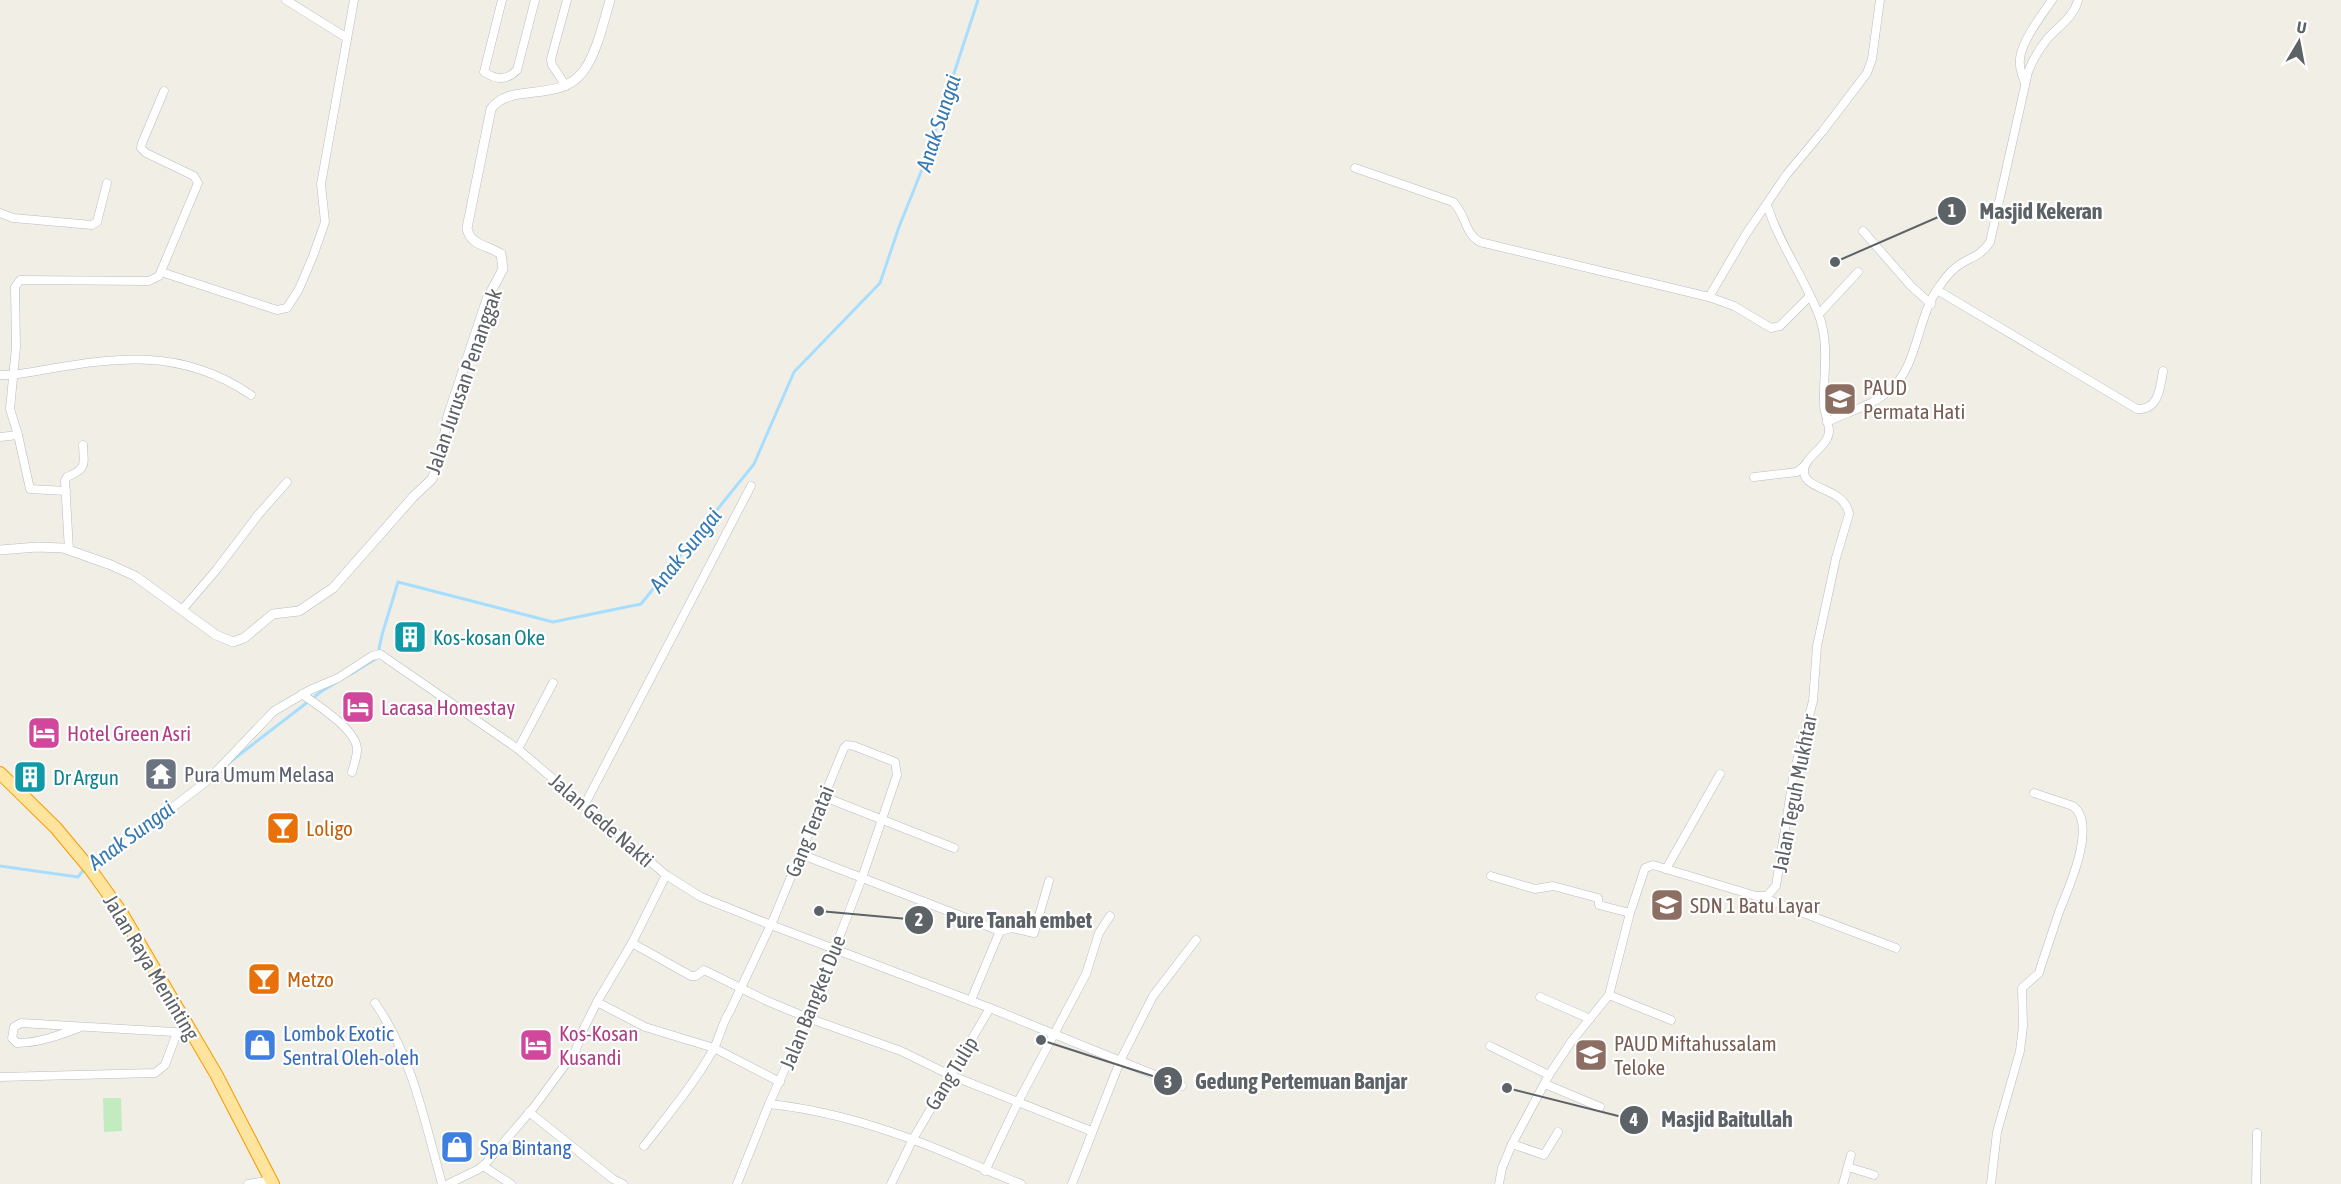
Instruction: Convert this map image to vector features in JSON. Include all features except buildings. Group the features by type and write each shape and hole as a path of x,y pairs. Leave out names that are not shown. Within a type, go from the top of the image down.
{"highway":[{"name":"Jalan Raya Meninting","path":"0,773 56,828 90,868 143,947 216,1074 272,1182"}],"street":[{"path":"286,0 347,38"},
{"path":"161,272 277,310 288,308 306,273 324,222 321,184 354,0"},
{"path":"502,0 484,72 497,79 510,77 517,70 535,0"},
{"path":"567,0 552,59 552,65 566,86 577,78 589,62 610,0"},
{"path":"1709,297 1746,234 1787,174 1867,73 1872,59 1880,0"},
{"path":"2026,85 2020,59 2034,26 2052,0"},
{"path":"1828,426 1882,396 1898,383 1913,352 1918,332 1937,290 1954,269 1981,254 1993,235 2034,56 2069,17 2078,0"},
{"name":"Jalan Jurusan Penanggak","path":"0,550 54,547 111,565 135,576 216,635 237,642 273,614 299,612 341,580 400,511 432,479 440,458 448,416 487,299 503,269 501,254 476,243 469,237 467,228 491,109 504,98 553,91 566,86"},
{"path":"66,490 30,489 10,409 16,347 15,287 17,282 34,280 149,281 156,279 198,183 194,176 146,153 141,148 141,142 164,91"},
{"path":"1355,168 1453,202 1457,205 1469,232 1480,243 1709,297 1734,306 1776,329 1810,296"},
{"path":"0,213 13,218 92,225 97,222 107,183"},
{"path":"1754,477 1797,472 1824,442 1828,426 1824,411 1823,381 1826,355 1819,314 1783,245 1767,205"},
{"path":"1863,231 1911,286 1931,304"},
{"path":"1819,314 1858,272"},
{"path":"1937,290 2137,409 2149,408 2154,404 2163,371"},
{"path":"0,375 116,359 161,361 208,372 251,395"},
{"path":"0,437 18,435"},
{"path":"69,550 67,477 80,472 83,468 83,446"},
{"name":"Jalan Teguh Mukhtar","path":"1666,869 1761,897 1771,893 1776,886 1794,772 1813,701 1817,646 1836,558 1849,514 1843,499 1805,477 1804,466"},
{"path":"182,610 217,569 258,514 287,482"},
{"path":"585,804 751,486"},
{"name":"Jalan Gede Nakti","path":"90,868 207,781 274,711 307,698 379,654 518,749 666,875 701,897 971,1000 1121,1059 1182,1086"},
{"path":"518,749 553,683"},
{"path":"307,698 327,712 353,737 357,751 352,772"},
{"name":"Gang Teratai","path":"644,1146 676,1105 714,1048 722,1022 771,925 822,796 844,748 847,745 854,746 895,762 898,771 895,785"},
{"path":"1499,1184 1502,1167 1512,1144 1550,1075 1571,1042 1609,994 1630,913 1646,868 1653,865 1666,869 1720,774"},
{"name":"Jalan Bangket Due","path":"737,1184 769,1104 808,1018 895,785"},
{"path":"1990,1184 1998,1132 2020,1052 2024,1014 2022,988 2039,973 2042,966 2075,871 2082,838 2081,815 2078,810 2073,806 2034,793"},
{"path":"822,796 954,848"},
{"path":"800,854 1000,931 1012,928 1034,933 1049,881"},
{"path":"448,1184 483,1166 529,1112 576,1050 581,1034 597,1002 632,943 666,875"},
{"path":"1491,876 1535,889 1553,886 1598,898 1599,905 1630,913"},
{"path":"1761,897 1896,948"},
{"path":"985,1171 1017,1102 1086,974 1099,933 1110,916"},
{"path":"971,1000 1000,931"},
{"path":"1072,1184 1121,1059 1153,996 1196,940"},
{"path":"632,943 691,976 696,976 704,970 808,1018 901,1051 950,1075 1091,1131"},
{"path":"1609,994 1671,1020"},
{"path":"1540,997 1590,1019"},
{"path":"597,1002 645,1027 714,1048 780,1082"},
{"path":"375,1003 408,1063 442,1184"},
{"name":"Gang Tulip","path":"891,1184 913,1139 990,1008"},
{"path":"81,1027 60,1036 26,1043 17,1043 12,1038 14,1027 21,1023 191,1033"},
{"path":"0,1077 155,1073 165,1065 177,1033"},
{"path":"1490,1046 1550,1075"},
{"path":"1545,1084 1600,1107"},
{"path":"769,1104 842,1117 913,1139 985,1171 1021,1184"},
{"path":"529,1112 613,1179 623,1184"},
{"path":"1512,1144 1544,1155 1558,1132"},
{"path":"2256,1184 2257,1133"},
{"path":"1843,1184 1851,1155"},
{"path":"483,1166 511,1184"},
{"path":"1848,1167 1874,1175"},
{"path":"248,1184 272,1182"}],"green space":[{"path":"103,1098 121,1098 122,1131 104,1132"}],"waterway":[{"name":"Anak Sungai","path":"351,674 377,658 398,582 553,622 641,604 754,464 794,372 880,283 925,162 978,0"},
{"name":"Anak Sungai","path":"230,762 337,682"},
{"name":"Anak Sungai","path":"88,863 126,839"},
{"name":"Anak Sungai","path":"0,866 78,877 85,868"}],"place":[{"name":"Masjid Kekeran","path":"1835,262"},
{"name":"PAUD Permata Hati","path":"1840,399"},
{"name":"Kos-kosan Oke","path":"410,637"},
{"name":"Lacasa Homestay","path":"358,707"},
{"name":"Hotel Green Asri","path":"44,733"},
{"name":"Pura Umum Melasa","path":"161,774"},
{"name":"Dr Argun","path":"30,777"},
{"name":"Loligo","path":"283,828"},
{"name":"SDN 1 Batu Layar","path":"1667,905"},
{"name":"Pure Tanah embet","path":"819,911"},
{"name":"Metzo","path":"264,979"},
{"name":"Gedung Pertemuan Banjar","path":"1041,1040"},
{"name":"Lombok Exotic Sentral Oleh-oleh","path":"260,1045"},
{"name":"Kos-Kosan Kusandi","path":"536,1045"},
{"name":"PAUD Miftahussalam Teloke","path":"1591,1055"},
{"name":"Masjid Baitullah","path":"1507,1088"},
{"name":"Spa Bintang","path":"457,1147"}]}
